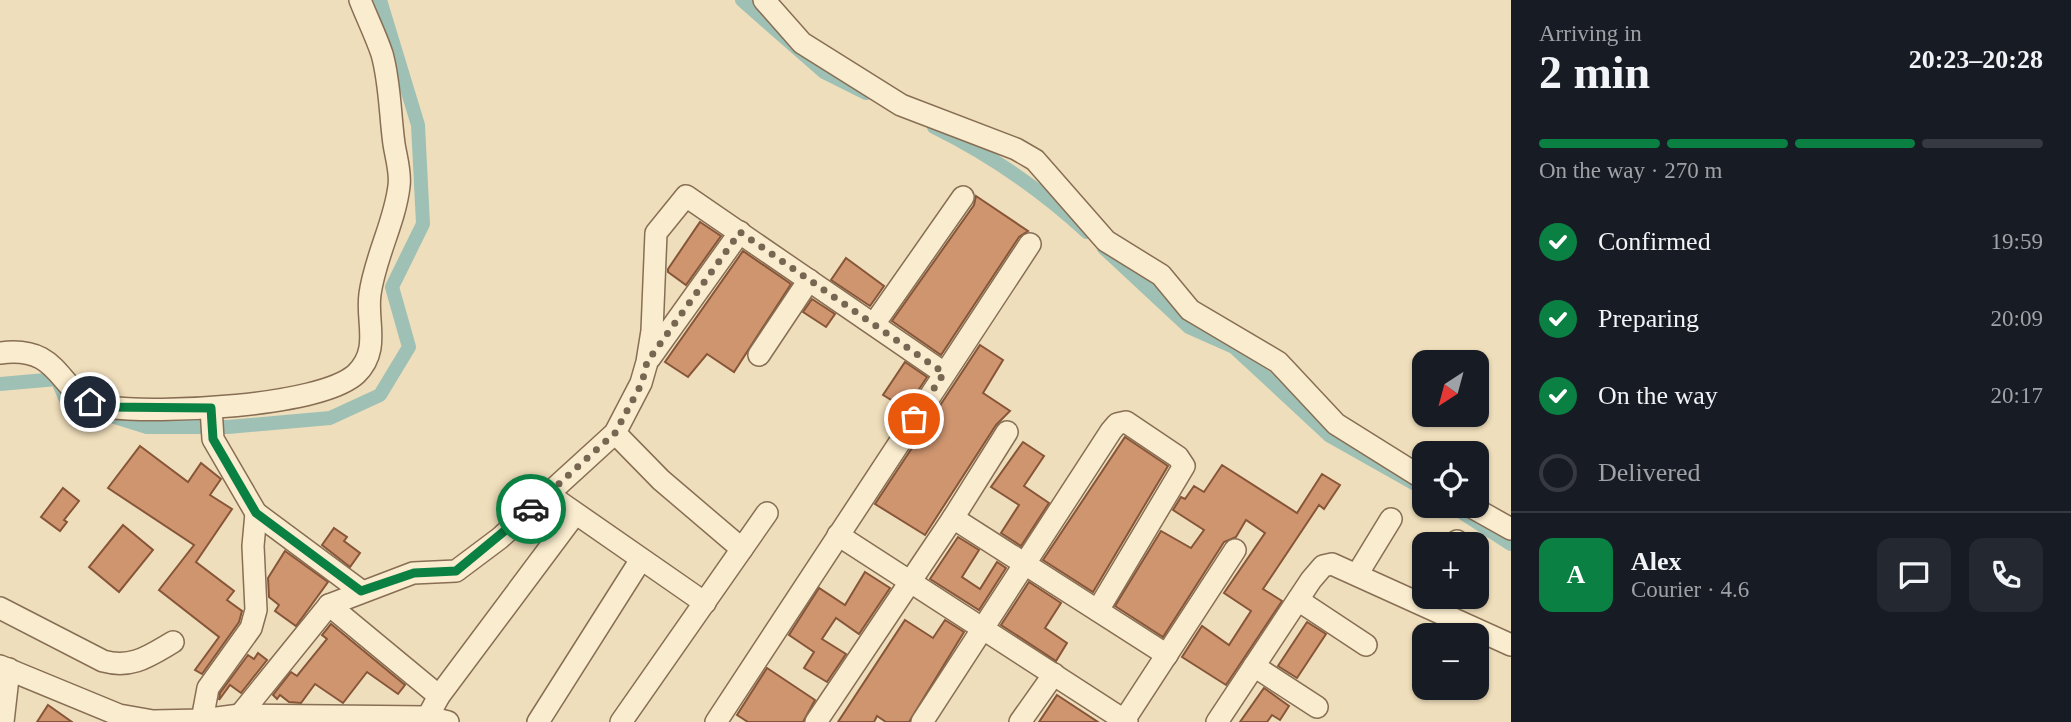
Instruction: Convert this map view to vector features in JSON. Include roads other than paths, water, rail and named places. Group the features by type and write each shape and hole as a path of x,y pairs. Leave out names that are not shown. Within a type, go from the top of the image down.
{"street":[{"path":"0,353 21,350 40,355 57,369 77,394 106,407 211,423 321,392 340,385 357,373 368,357 373,340 370,295 400,184 382,57 360,0"},
{"path":"764,0 802,43 901,105 1016,149 1035,160 1106,241 1161,275 1190,310 1278,362 1336,424 1412,472"},
{"path":"240,715 329,605 414,573 456,571 500,538 615,433 642,383 647,362 652,331 658,228 686,196 944,373"},
{"path":"874,324 963,197"},
{"path":"647,362 740,232"},
{"path":"716,722 1030,244"},
{"path":"759,355 809,280"},
{"path":"922,722 1028,563 1111,431 1117,424 1126,422 1178,457 1184,466 1098,610"},
{"path":"211,423 256,513 361,591"},
{"path":"816,722 1007,432"},
{"path":"615,433 661,480 742,549"},
{"path":"548,494 640,561 705,603"},
{"path":"202,720 208,688 251,628 257,610 253,546 256,513"},
{"path":"621,722 767,513"},
{"path":"2,722 4,668 117,718 153,721 202,720 240,715 433,720 439,695 575,514"},
{"path":"953,517 1167,655"},
{"path":"1489,517 1511,529"},
{"path":"1358,573 1391,519"},
{"path":"838,535 1125,721 1235,550"},
{"path":"538,722 640,561"},
{"path":"1217,722 1323,566 1332,564 1412,594"},
{"path":"1298,600 1366,645"},
{"path":"329,605 439,695"},
{"path":"0,607 103,661 119,665 138,662 173,642"},
{"path":"1443,609 1511,645"},
{"path":"1254,666 1317,707"},
{"path":"1020,722 1054,674"}],"waterway":[{"path":"0,384 57,379 67,402 147,427 228,427 330,418 380,395 409,347 392,287 423,224 418,125 380,0"},
{"path":"742,0 824,72 866,93"},
{"path":"934,127 1014,174 1087,232"},
{"path":"1104,248 1189,327 1234,347 1330,436 1412,482"},
{"path":"1471,518 1511,544"}]}
